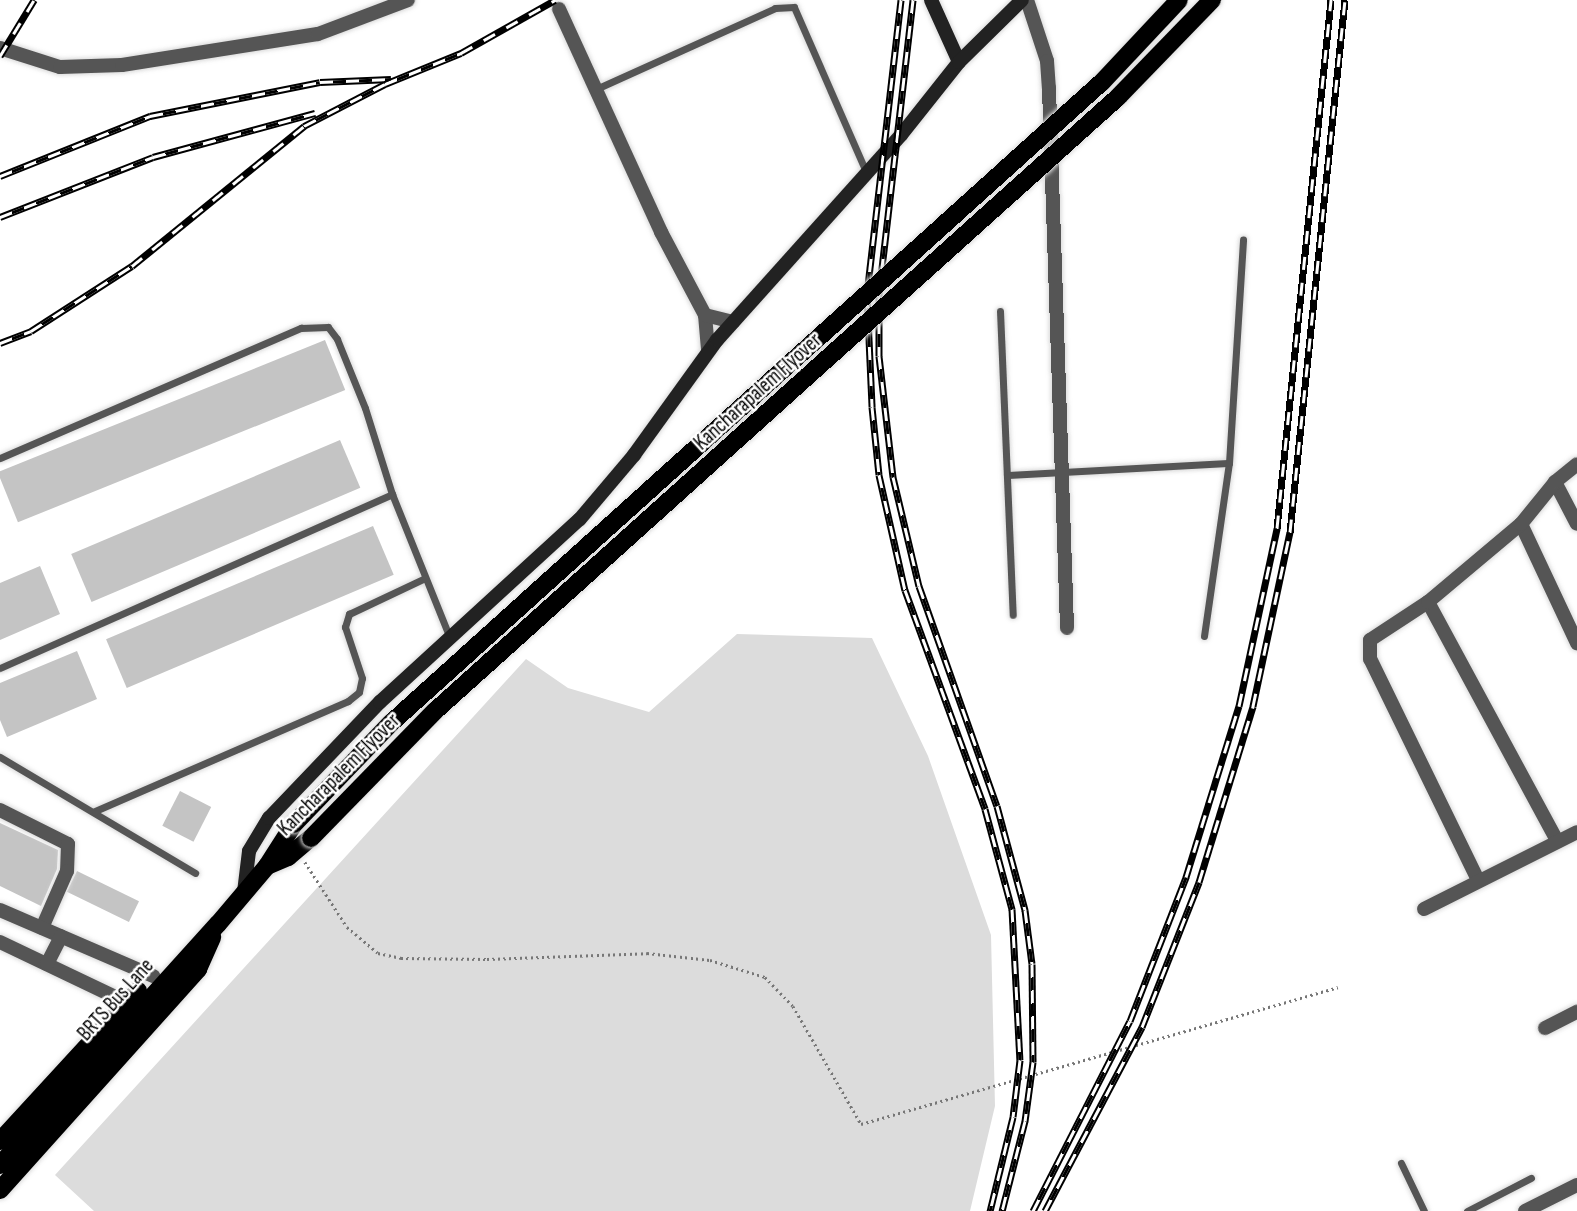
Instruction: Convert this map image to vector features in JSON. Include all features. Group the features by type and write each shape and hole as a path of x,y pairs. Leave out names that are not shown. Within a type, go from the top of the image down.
{"main road":[{"name":"Kancharapalem Flyover","path":"267,866 294,824 410,706 1102,82 1179,0"},
{"name":"Kancharapalem Flyover","path":"267,866 304,844 435,711 1118,97 1212,0"},
{"name":"BRTS Bus Lane","path":"0,1165 267,866"},
{"path":"0,1141 178,948 218,924"},
{"path":"0,1190 198,969 218,924"}],"street":[{"path":"0,48 60,67 122,65 318,34 408,0"},
{"path":"931,0 959,62"},
{"path":"244,892 249,851 269,818 380,702 580,519 634,455 708,350 866,172 959,62 1024,0 1047,61 1067,628"},
{"path":"559,9 661,232 705,314 708,350"},
{"path":"705,314 733,322"},
{"path":"1478,880 1368,648 1377,632 1428,602 1521,524 1555,482 1577,464"},
{"path":"1555,482 1577,524"},
{"path":"1521,524 1577,643"},
{"path":"1428,602 1557,841"},
{"path":"0,810 68,844 71,860 42,928"},
{"path":"1424,909 1577,832"},
{"path":"0,910 153,975"},
{"path":"47,964 61,936"},
{"path":"0,942 128,1003"},
{"path":"1545,1028 1577,1012"},
{"path":"1525,1211 1577,1185"}],"lane":[{"path":"596,89 775,8 794,7 866,172"},
{"path":"1205,636 1228,463 1244,239"},
{"path":"1000,311 1013,615"},
{"path":"0,458 315,325 328,327 337,339 392,494 450,639"},
{"path":"1007,475 1228,463"},
{"path":"0,668 392,494"},
{"path":"95,811 348,701 359,692 362,678 345,627 349,614 425,578"},
{"path":"0,757 95,811 195,873"},
{"path":"1401,1163 1423,1211"},
{"path":"1467,1211 1531,1178"}],"path":[{"path":"304,844 347,926 378,953 401,958 487,959 659,954 710,960 765,977 793,1006 862,1124 1338,987"}],"shaded area":[{"path":"737,634 872,638 928,756 991,935 995,1106 970,1211 94,1211 55,1175 526,659 568,688 649,712"}],"building":[{"path":"325,340 345,390 18,522 0,478 0,471"},
{"path":"340,440 360,488 92,602 71,554"},
{"path":"373,526 394,575 127,688 106,639"},
{"path":"40,566 60,614 0,640 0,583"},
{"path":"77,651 97,699 7,737 0,720 0,683"},
{"path":"180,791 211,807 193,842 162,826"},
{"path":"0,823 58,850 57,869 41,906 0,886"},
{"path":"77,871 139,901 129,922 67,892"}],"railway":[{"path":"0,56 34,0"},
{"path":"0,343 31,331 132,266 304,126 385,84 461,53 555,0"},
{"path":"901,0 867,295 872,407 879,475 905,590 985,809 1012,909 1020,1060 1013,1117 990,1211"},
{"path":"913,0 879,295 879,356 893,477 919,586 997,806 1025,910 1032,964 1033,1062 1025,1121 1002,1211"},
{"path":"1033,1211 1130,1021 1186,877 1239,706 1277,528 1331,0"},
{"path":"1045,1211 1142,1027 1199,882 1253,706 1290,532 1345,0"},
{"path":"0,176 150,116 320,82 391,79"},
{"path":"0,217 153,157 315,113"}]}
